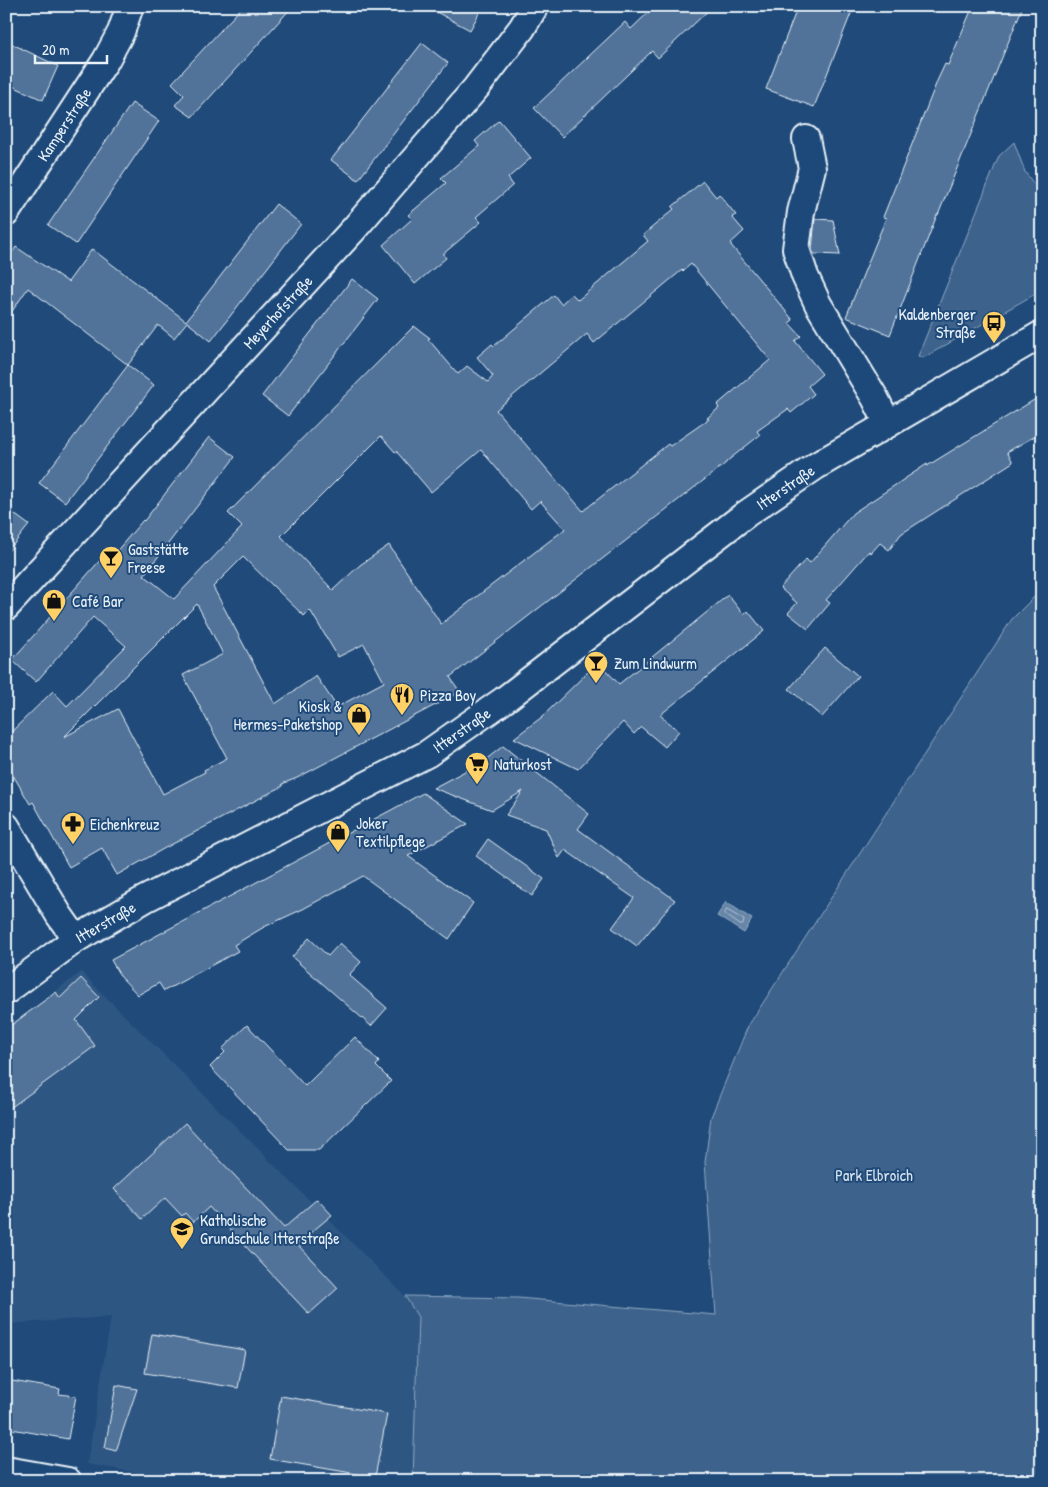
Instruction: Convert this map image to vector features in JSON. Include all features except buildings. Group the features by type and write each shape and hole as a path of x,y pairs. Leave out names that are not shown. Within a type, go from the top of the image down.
{"street":[{"name":"Kamperstraße","path":"6,213 106,60 121,32 130,6"},
{"name":"Meyerhofstraße","path":"6,607 353,230 476,88 522,28 535,6"},
{"path":"806,139 812,168 801,212 796,249 804,276 818,304 888,424"},
{"name":"Itterstraße","path":"6,990 76,939 145,899 427,754 504,700 746,514 816,466 1042,334"},
{"path":"6,826 59,915 76,939"},
{"path":"6,1470 68,1481"}],"shaded area":[{"name":"Katholische Grundschule Itterstraße","path":"81,972 405,1296 418,1317 413,1481 184,1481 87,1464 111,1317 6,1324 6,1028"}],"green space":[{"path":"1014,142 1025,172 1042,195 1042,290 923,358 918,356 999,156"},
{"name":"Park Elbroich","path":"1042,589 1042,1481 413,1481 418,1317 405,1296 518,1298 716,1315 705,1162 711,1117 748,1026 1012,619"}],"water":[{"path":"726,902 752,919 744,933 717,916"}],"place":[{"name":"Kaldenberger Straße","path":"994,344"},
{"name":"Gaststätte Freese","path":"111,579"},
{"name":"Café Bar","path":"54,622"},
{"name":"Zum Lindwurm","path":"596,684"},
{"name":"Pizza Boy","path":"402,716"},
{"name":"Kiosk & Hermes-Paketshop","path":"359,736"},
{"name":"Naturkost","path":"477,785"},
{"name":"Eichenkreuz","path":"73,845"},
{"name":"Joker Textilpflege","path":"338,853"},
{"name":"Katholische Grundschule Itterstraße","path":"182,1250"}]}
